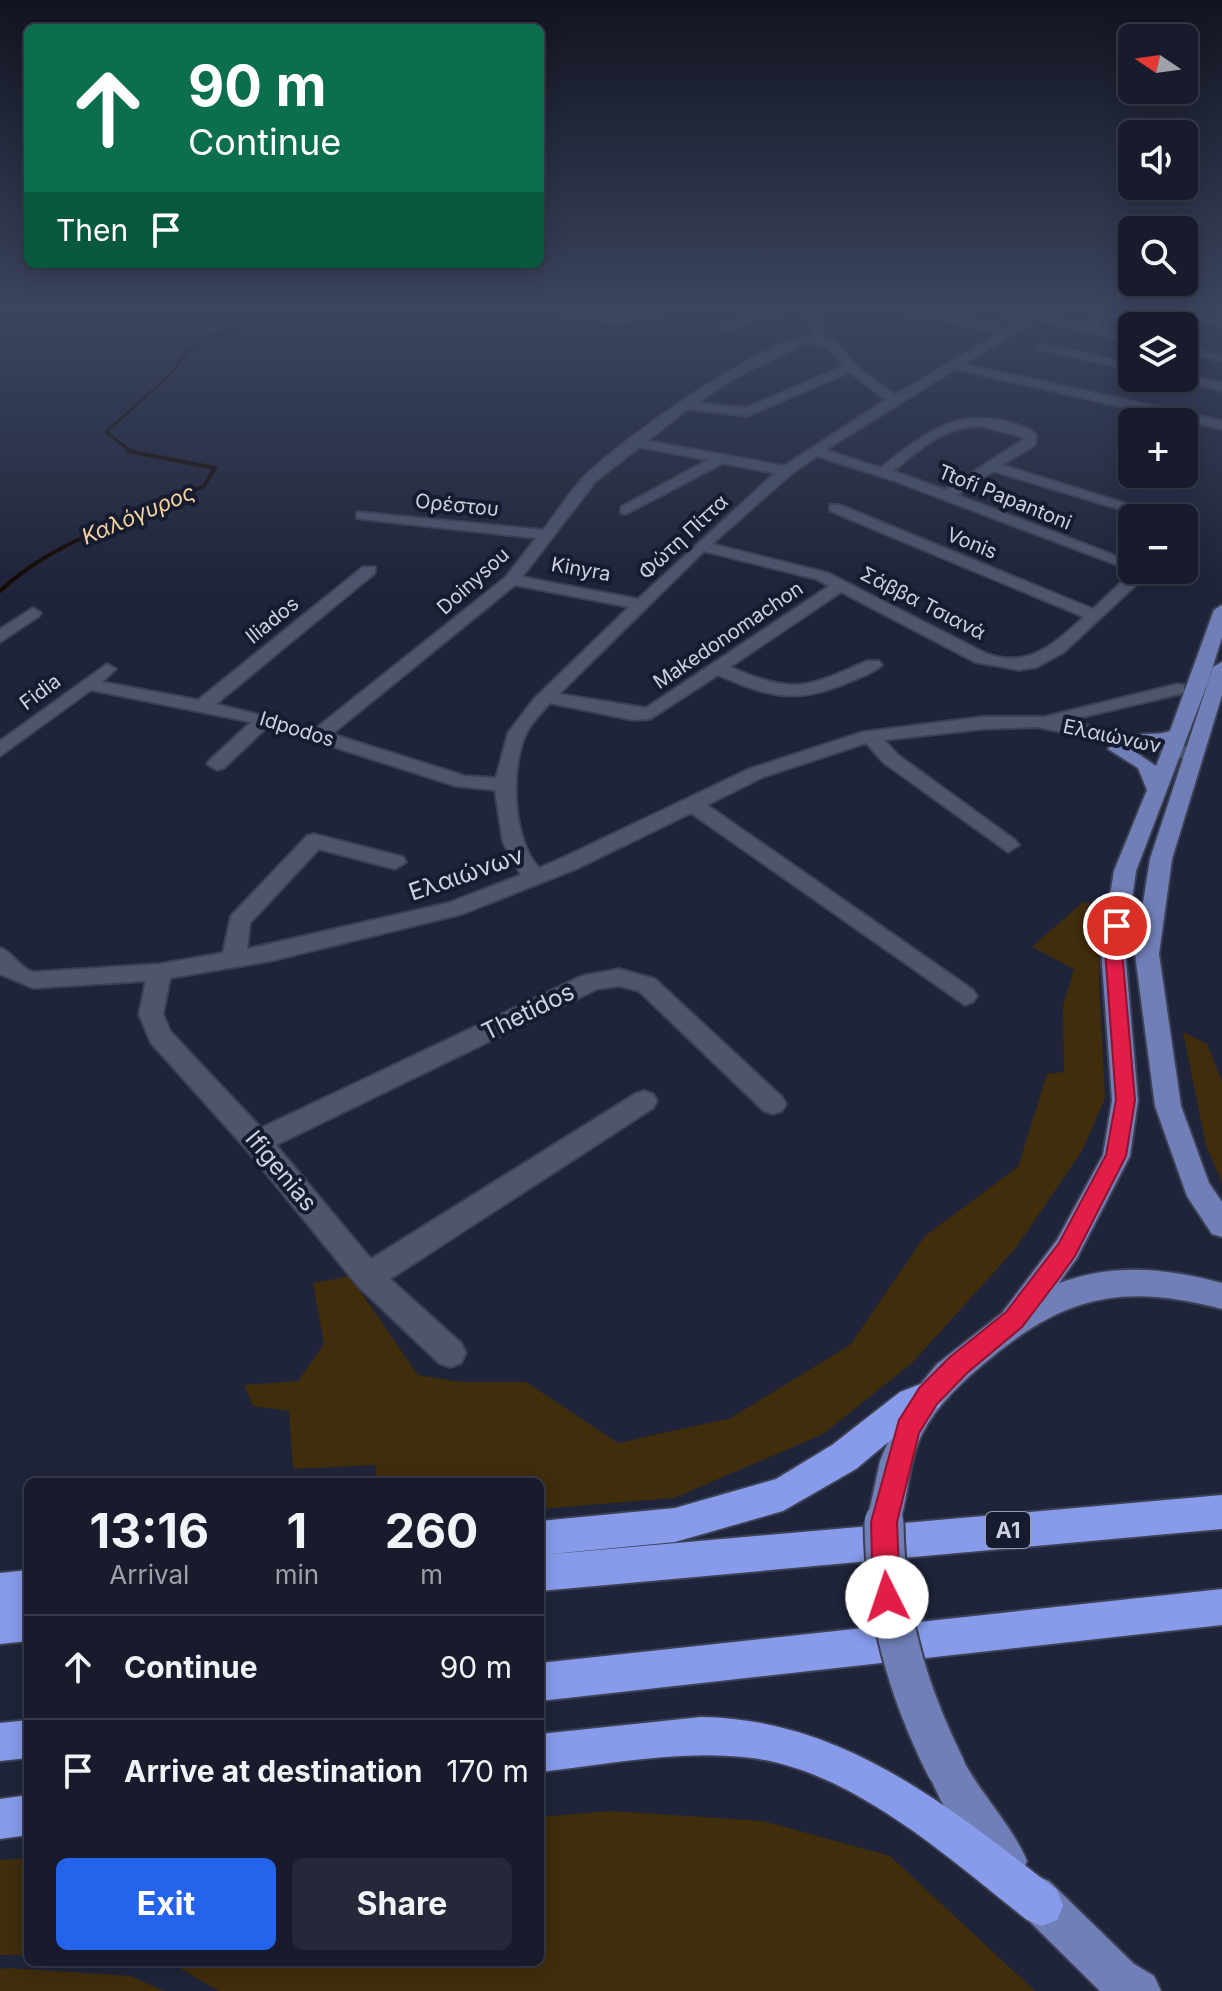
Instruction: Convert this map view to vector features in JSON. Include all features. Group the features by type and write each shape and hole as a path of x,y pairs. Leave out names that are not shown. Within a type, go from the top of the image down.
{"highway":[{"path":"544,1538 675,1525 783,1494 844,1457 911,1403 928,1396"},
{"name":"A1","path":"544,1573 1222,1512"},
{"path":"0,1591 24,1588"},
{"path":"544,1682 1222,1607"},
{"path":"0,1626 24,1623"},
{"path":"0,1742 24,1739"},
{"path":"544,1753 691,1739 753,1739 802,1750 842,1767 950,1835 1042,1905"},
{"path":"0,1819 24,1816"}],"main road":[{"path":"1222,610 1179,753 1156,880 1147,954 1168,1106 1197,1188 1222,1225"},
{"path":"1014,1320 1067,1249 1116,1156 1125,1100 1113,950 1125,871 1156,789 1179,753 1222,667"},
{"path":"1125,744 1160,742 1179,753"},
{"path":"1125,744 1146,765 1156,789"},
{"path":"1128,1987 1042,1905 994,1847 946,1768 905,1681 890,1626 884,1567 884,1522 908,1428 928,1396 958,1365 1014,1320 1081,1286 1121,1281 1165,1284 1222,1296"}],"street":[{"name":"Doinysou","path":"319,735 512,580 584,485 690,402"},
{"path":"685,405 747,412 770,402"},
{"name":"Φώτη Πίττα","path":"536,878 525,866 513,842 504,785 517,733 545,697 701,546 786,471 891,402"},
{"path":"1110,402 1222,425"},
{"path":"885,471 943,427 956,422 988,423 1024,431 1032,438 947,495"},
{"path":"639,443 786,471"},
{"name":"Ttofi Papantoni","path":"817,452 885,471 1118,562"},
{"path":"626,510 724,457"},
{"path":"993,467 1118,504"},
{"name":"Vonis","path":"835,508 1094,615"},
{"name":"Ορέστου","path":"362,515 548,535"},
{"name":"Σάββα Τσιανά","path":"701,546 797,568 981,658 1008,665 1042,659 1127,584"},
{"name":"Iliados","path":"203,705 369,570"},
{"name":"Kinyra","path":"512,580 641,604"},
{"name":"Makedonomachon","path":"545,697 642,715 718,669 839,586"},
{"path":"0,637 33,613"},
{"path":"718,669 771,692 793,695 873,665"},
{"name":"Fidia","path":"0,750 107,669"},
{"name":"Idpodos","path":"87,684 265,719 463,782 504,785"},
{"path":"1038,721 1178,689"},
{"path":"217,764 265,719"},
{"name":"Ελαιώνων","path":"0,956 16,976 33,980 160,972 234,959 428,916 536,878 756,773 870,736 936,727 1038,721 1125,744"},
{"name":"Ελαιώνων","path":"936,727 1029,729 1179,753"},
{"path":"870,736 891,759 1008,845"},
{"path":"692,804 965,996"},
{"path":"234,959 239,921 314,841 395,862"},
{"name":"Ifigenias","path":"160,972 151,1014 160,1036 257,1142 368,1277 450,1353"},
{"name":"Thetidos","path":"257,1142 590,982 612,976 647,985 773,1104"},
{"path":"368,1277 644,1101"}],"shaded area":[{"path":"1083,902 1101,906 1099,981 1105,1098 1082,1151 1015,1249 912,1363 823,1434 674,1498 544,1509 544,1478 376,1478 376,1465 293,1469 289,1411 253,1406 244,1385 298,1381 324,1344 313,1283 350,1276 418,1375 461,1382 526,1382 618,1443 731,1418 850,1345 925,1236 1018,1167 1047,1074 1064,1072 1063,1006 1074,969 1032,947"},
{"path":"1183,1032 1207,1044 1222,1082 1222,1183 1206,1145"},
{"path":"611,1811 763,1821 890,1856 1035,1991 219,1991 176,1966 544,1966 544,1817"},
{"path":"24,1858 24,1955 0,1955 0,1860"},
{"path":"0,1969 130,1976 164,1991 0,1991"}],"waterway":[{"name":"Καλόγυρος","path":"131,452 106,432 140,402"},
{"name":"Καλόγυρος","path":"0,591 23,572 72,543 204,486 215,468 131,452"}],"route":[{"path":"887,1597 884,1522 908,1428 928,1396 958,1365 1014,1320 1067,1249 1116,1156 1125,1100 1113,950 1117,926"}]}
